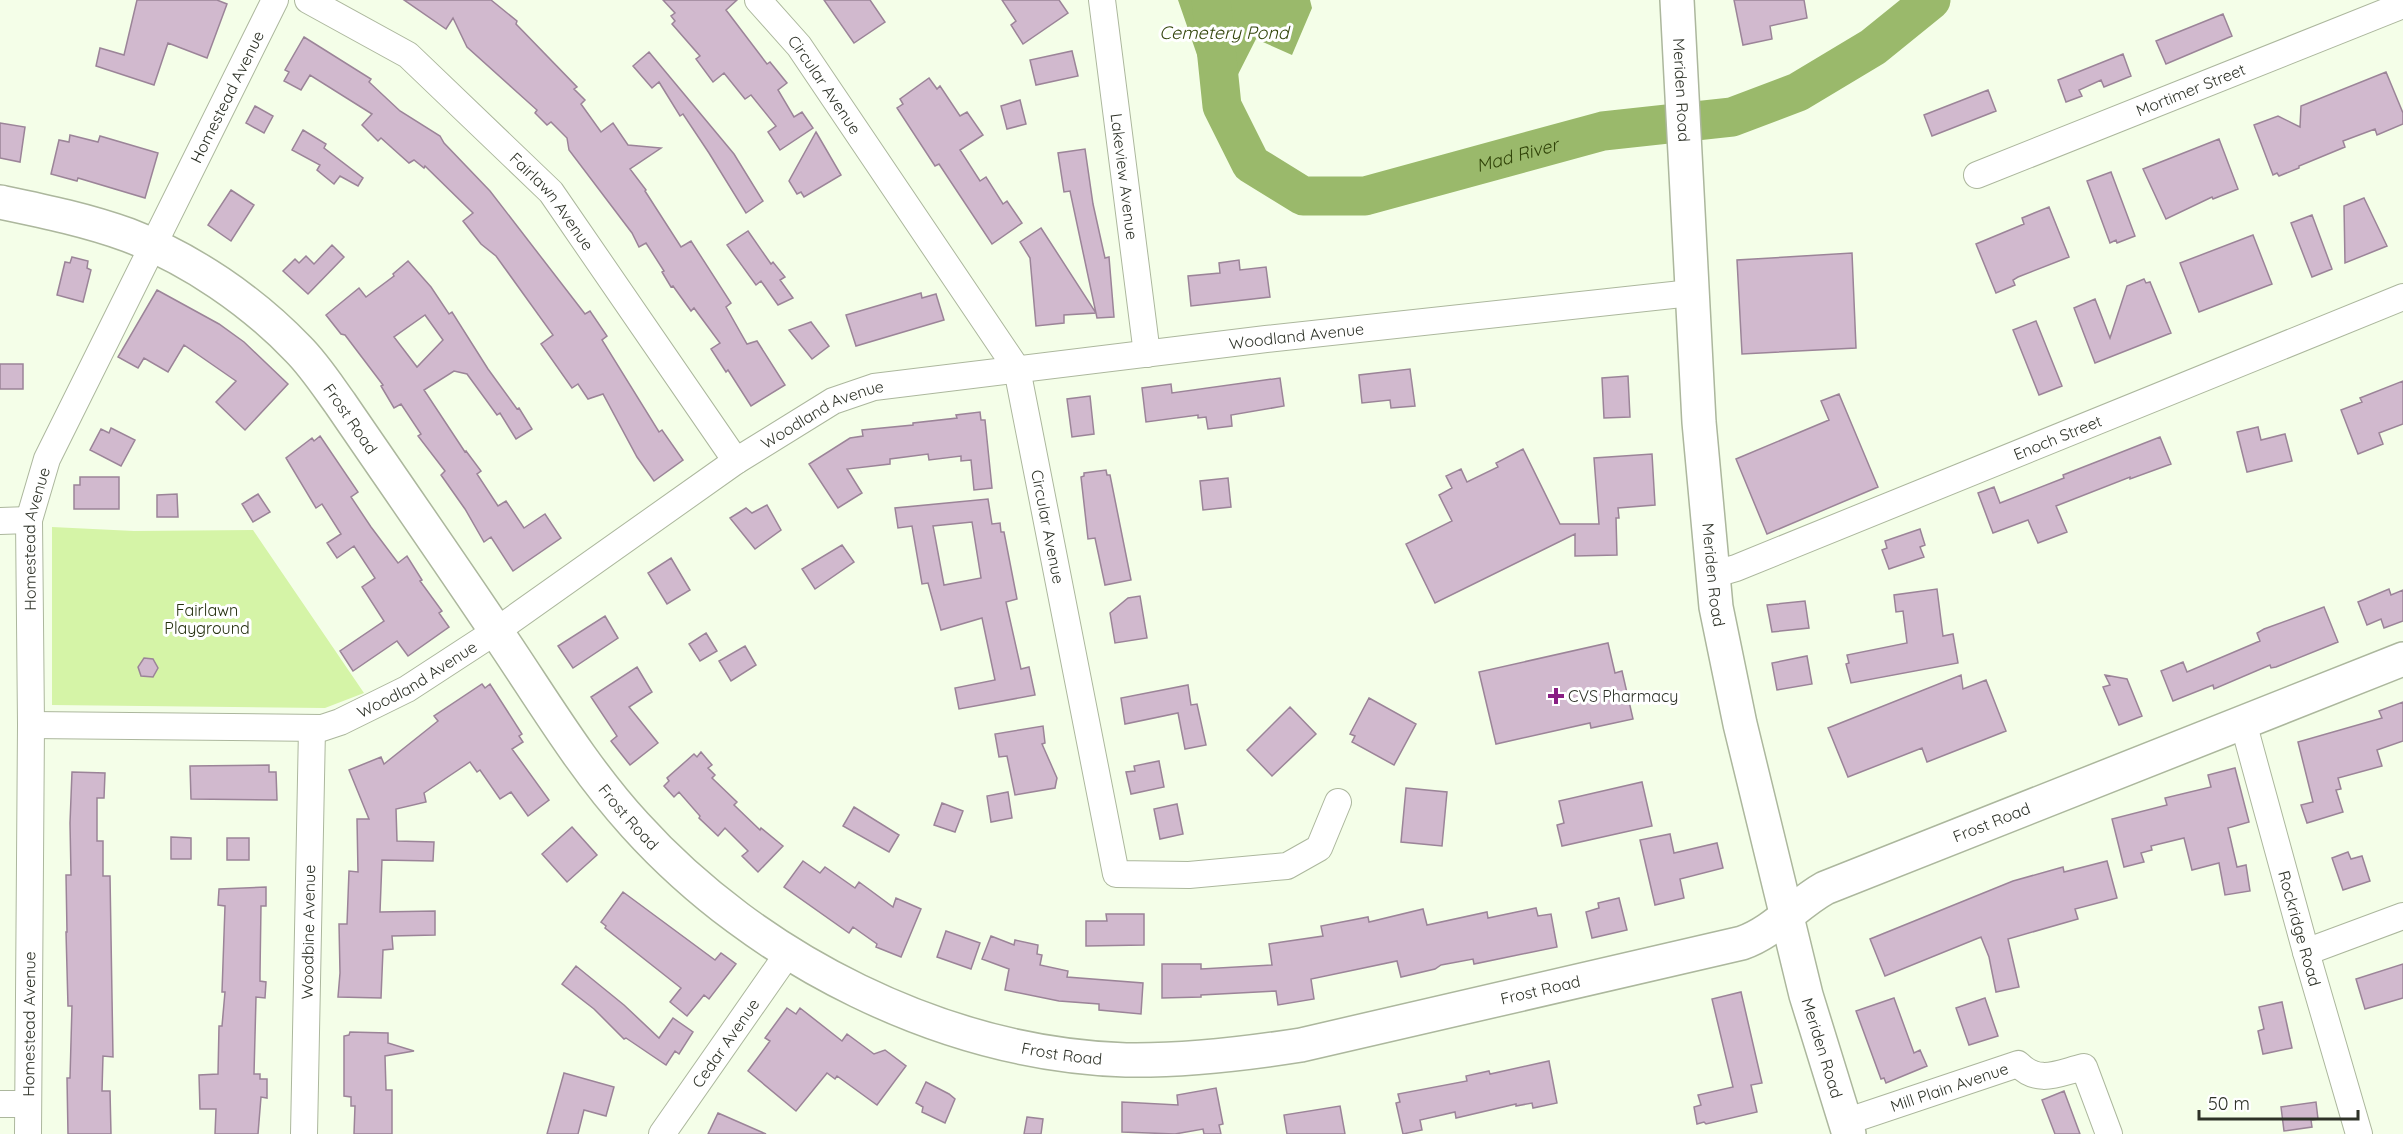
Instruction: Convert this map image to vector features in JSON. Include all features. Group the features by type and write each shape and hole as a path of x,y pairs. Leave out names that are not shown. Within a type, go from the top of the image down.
{"main road":[{"name":"Meriden Road","path":"1677,0 1691,293 1712,575 1727,665 1806,995 1847,1128"},
{"name":"Frost Road","path":"0,202 97,225 153,246 203,273 230,291 265,318 298,349 347,413 587,768 635,825 710,898 789,952 876,1001 946,1027 1046,1052 1116,1059 1169,1059 1238,1054 1301,1045 1742,943 1761,934 1826,888 2403,659"}],"street":[{"name":"Homestead Avenue","path":"28,1134 31,724 29,520 47,459 275,0"},
{"name":"Fairlawn Avenue","path":"308,0 408,55 551,192 736,461"},
{"name":"Circular Avenue","path":"758,0 799,46 1017,369 1116,874 1189,875 1287,866 1318,848 1338,802"},
{"name":"Lakeview Avenue","path":"1102,0 1147,354"},
{"name":"Mortimer Street","path":"1977,175 2403,5"},
{"name":"Woodland Avenue","path":"31,724 322,728 340,722 407,690 496,631 736,461 832,401 874,387 1691,293"},
{"name":"Enoch Street","path":"1712,575 1747,564 2403,297"},
{"path":"0,521 29,520"},
{"name":"Rockridge Road","path":"2243,722 2359,1134"},
{"name":"Woodbine Avenue","path":"304,1134 312,728"},
{"path":"2306,952 2403,916"},
{"name":"Cedar Avenue","path":"662,1134 789,952"},
{"name":"Mill Plain Avenue","path":"1847,1128 2018,1064 2027,1073 2040,1078 2084,1067 2109,1134"},
{"path":"0,1104 28,1104"}],"green space":[{"name":"Fairlawn Playground","path":"52,527 134,531 253,530 364,693 325,708 52,705"}],"water":[{"name":"Cemetery Pond","path":"1178,0 1310,0 1312,8 1292,55 1256,39 1222,106 1213,101"}],"building":[{"path":"137,0 217,0 227,4 207,58 168,43 154,85 96,66 100,48 124,55"},
{"path":"404,0 491,0 517,21 516,24 577,87 574,89 585,100 581,104 601,132 613,123 628,145 661,148 630,169 646,190 681,247 691,241 731,303 726,307 747,344 757,341 785,385 751,406 728,370 726,372 711,349 720,343 694,308 691,311 673,286 671,287 662,272 664,271 646,243 639,247 632,233 569,150 567,138 551,122 547,125 535,113 537,110 467,47 453,18 446,29"},
{"path":"663,0 737,0 726,10 767,64 770,62 787,83 778,90 794,117 802,112 813,128 780,150 768,132 776,126 751,95 745,99 724,73 713,82 696,59 700,56 672,24 675,21 671,16 675,13"},
{"path":"824,0 870,0 885,22 854,43"},
{"path":"1002,0 1059,0 1068,13 1023,44 1011,25 1016,21"},
{"path":"1734,0 1804,0 1807,18 1770,26 1772,39 1743,45"},
{"path":"2223,14 2232,36 2166,64 2156,41"},
{"path":"304,37 371,79 369,82 400,111 440,136 490,191 585,314 590,311 607,336 602,340 659,432 662,430 683,460 654,481 637,457 603,394 588,399 578,384 572,388 541,344 553,335 496,256 481,244 463,221 473,213 425,166 424,168 414,160 409,163 381,138 378,141 362,125 372,114 310,75 301,90 284,81 289,72 285,70"},
{"path":"1072,51 1078,76 1036,85 1030,60"},
{"path":"649,52 734,154 763,201 746,213 709,153 683,114 680,116 659,82 652,88 633,66"},
{"path":"2123,54 2131,76 2104,87 2101,80 2079,90 2082,96 2066,102 2058,80"},
{"path":"2386,72 2403,113 2403,124 2377,135 2375,129 2343,141 2345,147 2279,176 2277,173 2273,175 2254,125 2278,116 2300,127 2301,106"},
{"path":"929,78 937,89 940,86 960,116 967,112 983,135 960,150 980,181 986,177 1003,204 1007,201 1022,223 992,244 939,164 935,166 897,108 903,104 900,99"},
{"path":"1988,90 1996,111 1932,136 1924,115"},
{"path":"1020,100 1026,124 1007,129 1001,106"},
{"path":"255,106 273,116 264,133 246,123"},
{"path":"0,123 25,127 20,162 0,158"},
{"path":"303,130 326,144 324,148 363,178 358,186 340,176 334,184 317,170 320,165 292,150"},
{"path":"816,132 841,175 804,197 801,192 797,194 789,181"},
{"path":"70,135 98,142 100,136 158,153 145,198 78,178 77,181 51,174 59,140 69,142"},
{"path":"2219,139 2238,189 2213,199 2212,197 2166,219 2143,169"},
{"path":"1085,149 1093,204 1105,258 1109,257 1114,317 1097,318 1070,191 1064,192 1058,153"},
{"path":"2111,172 2135,236 2117,243 2116,240 2110,243 2087,181"},
{"path":"231,190 254,205 231,241 208,225"},
{"path":"2364,198 2387,246 2345,263 2344,206"},
{"path":"2049,207 2069,257 2018,277 2013,280 2015,285 1996,293 1976,244 2024,224 2022,218"},
{"path":"2312,215 2332,269 2312,277 2291,223"},
{"path":"1041,228 1096,313 1064,315 1064,323 1036,326 1030,258 1020,242"},
{"path":"748,231 771,264 773,262 785,277 780,280 793,298 778,305 761,281 756,285 727,245"},
{"path":"2253,235 2272,284 2199,312 2180,263"},
{"path":"332,245 344,257 308,294 283,271 295,259 299,263 306,256 314,264"},
{"path":"1852,253 1856,348 1742,354 1737,260"},
{"path":"72,257 88,261 87,268 91,270 83,302 57,295 65,262 70,263"},
{"path":"1239,260 1240,270 1266,267 1270,297 1191,306 1188,276 1220,273 1219,263"},
{"path":"408,261 431,287 449,314 452,312 488,369 517,409 519,408 532,429 516,439 500,413 497,415 467,374 454,371 424,390 465,452 481,471 477,474 498,506 506,501 524,528 545,514 561,538 513,571 491,537 484,542 465,509 441,475 445,471 418,436 421,434 401,404 394,408 381,386 383,385 345,335 341,334 326,315 359,288 366,297 394,276 393,274","holes":["425,315 443,340 417,367 394,337"]},
{"path":"2144,279 2146,283 2150,282 2171,333 2095,363 2074,308 2095,299 2110,338 2127,286"},
{"path":"157,290 219,324 244,342 288,384 245,430 216,402 236,381 184,345 168,372 144,358 138,368 118,357"},
{"path":"921,293 922,298 936,294 944,320 856,346 846,315"},
{"path":"2036,321 2062,386 2039,395 2013,330"},
{"path":"811,322 829,346 812,359 789,330"},
{"path":"0,364 23,364 23,389 0,389"},
{"path":"1410,369 1415,406 1391,408 1390,400 1362,403 1359,375"},
{"path":"1628,376 1630,417 1604,418 1602,378"},
{"path":"1280,378 1284,406 1231,415 1232,426 1208,429 1206,417 1198,418 1198,415 1146,422 1142,388 1171,384 1172,393"},
{"path":"2403,381 2403,424 2379,433 2383,444 2358,454 2341,410 2362,402 2360,398"},
{"path":"1839,394 1878,487 1767,534 1736,459 1829,420 1821,401"},
{"path":"1090,396 1094,434 1072,437 1067,399"},
{"path":"980,412 981,420 985,420 992,488 974,490 971,460 961,461 961,456 929,460 928,454 890,459 890,464 847,469 862,493 838,508 809,464 850,438 863,436 862,430 913,425 913,423 957,418 956,415"},
{"path":"2258,427 2261,440 2285,434 2292,461 2247,472 2237,432"},
{"path":"111,428 135,440 121,466 90,450 101,429 109,433"},
{"path":"320,436 358,492 351,497 371,527 398,563 407,556 422,580 420,581 442,611 439,613 449,627 408,656 397,641 353,671 340,651 384,621 362,587 375,578 354,546 337,558 327,543 341,534 322,504 316,508 286,458 312,438 314,441"},
{"path":"2160,437 2171,464 2130,479 2130,477 2056,506 2067,532 2038,543 2028,520 1993,533 1978,493 1994,487 2000,503 2064,478 2063,475"},
{"path":"1523,449 1560,524 1599,524 1594,458 1652,454 1655,505 1618,508 1617,555 1575,556 1575,534 1435,603 1406,544 1452,521 1439,495 1452,488 1446,476 1461,469 1467,482 1498,467 1496,463"},
{"path":"1106,470 1107,475 1110,475 1131,580 1105,585 1095,538 1088,539 1081,477 1084,473"},
{"path":"80,477 119,477 119,509 74,509 74,485 80,485"},
{"path":"1228,478 1231,507 1203,510 1200,481"},
{"path":"177,494 178,517 157,517 157,495"},
{"path":"258,494 270,512 253,522 242,504"},
{"path":"988,499 992,524 1000,523 1001,532 1004,532 1017,599 1006,602 1021,669 1029,667 1035,695 959,709 955,688 995,680 982,618 941,630 928,583 922,584 912,526 898,528 895,508","holes":["972,522 981,578 944,585 933,526"]},
{"path":"767,505 781,530 755,549 730,518 746,508 752,513"},
{"path":"1920,529 1925,545 1920,547 1924,557 1889,569 1882,550 1887,548 1885,541"},
{"path":"842,545 854,562 815,589 802,569"},
{"path":"671,558 690,590 667,604 648,573"},
{"path":"1937,589 1943,636 1953,634 1958,663 1851,683 1846,664 1849,663 1847,655 1907,643 1903,611 1896,612 1894,595"},
{"path":"2389,589 2391,595 2403,590 2403,621 2384,628 2381,619 2367,625 2358,602"},
{"path":"1140,596 1147,638 1115,643 1110,613 1128,598"},
{"path":"1805,601 1809,628 1772,632 1767,605"},
{"path":"2324,607 2338,642 2276,667 2271,668 2270,665 2214,689 2213,685 2173,701 2161,671 2183,662 2187,672 2260,641 2257,633 2264,629"},
{"path":"605,616 618,638 573,668 558,646"},
{"path":"706,633 717,651 700,661 689,644"},
{"name":"CVS Pharmacy","path":"1608,643 1615,673 1622,671 1633,719 1591,728 1590,723 1496,744 1479,672"},
{"path":"745,646 756,665 731,681 719,661"},
{"path":"1807,656 1812,684 1777,690 1772,663"},
{"path":"144,658 153,659 158,668 153,677 141,676 138,667"},
{"path":"637,667 652,692 629,707 658,743 630,765 611,741 617,736 591,697"},
{"path":"1961,675 1963,689 1986,680 2006,731 1927,762 1922,748 1848,777 1828,728"},
{"path":"2105,675 2127,679 2142,716 2119,725 2103,687 2110,685"},
{"path":"482,684 485,688 490,684 522,734 519,736 523,742 512,749 549,800 528,816 511,792 500,799 480,770 477,772 470,762 424,793 426,802 396,809 397,841 434,842 433,861 382,860 380,912 435,911 435,935 392,936 393,949 383,950 381,998 338,997 339,924 347,924 349,871 358,872 357,819 369,819 349,770 381,757 384,764 438,721 434,716"},
{"path":"1188,685 1191,705 1197,704 1206,745 1185,749 1178,713 1125,724 1121,698"},
{"path":"1369,698 1416,724 1394,765 1352,742 1355,736 1350,734"},
{"path":"2403,702 2403,741 2377,750 2382,766 2338,778 2341,789 2336,790 2343,812 2307,823 2301,805 2313,802 2298,742 2382,718 2379,711"},
{"path":"1290,707 1316,734 1272,776 1247,750"},
{"path":"1043,726 1045,743 1042,744 1057,778 1055,788 1015,795 1007,756 999,757 995,734"},
{"path":"701,752 712,765 708,768 715,775 712,778 737,802 734,805 760,830 761,828 783,846 758,872 742,856 748,851 725,828 718,836 699,818 700,816 679,792 674,797 664,786 669,781 667,778 694,754 697,757"},
{"path":"1159,761 1164,787 1131,794 1126,772 1135,771 1134,766"},
{"path":"269,765 269,772 276,772 277,800 191,799 190,766"},
{"path":"2235,768 2249,822 2228,828 2237,867 2246,865 2250,891 2225,895 2219,863 2192,870 2184,838 2151,846 2152,850 2141,853 2144,862 2124,867 2112,819 2167,805 2165,798 2211,787 2208,775"},
{"path":"72,772 105,773 104,798 97,798 97,841 103,841 103,876 110,876 113,1057 103,1056 102,1091 110,1091 111,1134 68,1134 67,1078 70,1078 72,1006 68,1006 66,875 71,875"},
{"path":"1642,782 1652,826 1562,846 1557,825 1564,823 1559,801"},
{"path":"1406,788 1447,792 1442,846 1401,842"},
{"path":"1008,792 1012,818 991,822 987,796"},
{"path":"942,803 963,811 955,832 934,825"},
{"path":"1177,804 1183,834 1160,839 1154,809"},
{"path":"854,807 899,835 889,852 843,826"},
{"path":"572,827 597,855 567,882 542,854"},
{"path":"1670,834 1674,853 1717,843 1723,868 1680,879 1684,898 1655,905 1640,840"},
{"path":"171,837 191,838 191,859 171,859"},
{"path":"227,838 249,838 249,860 227,860"},
{"path":"2348,852 2351,859 2362,856 2370,881 2343,890 2332,858"},
{"path":"803,861 820,873 825,867 855,888 859,882 893,907 896,898 921,909 901,957 876,947 877,944 853,927 849,933 784,887"},
{"path":"2107,861 2117,898 2075,909 2078,919 2008,939 2019,987 1996,992 1989,957 1981,937 1885,976 1870,939 2013,881 2063,867 2064,872"},
{"path":"266,887 266,906 261,906 260,973 260,981 266,982 265,998 256,997 254,1074 260,1074 260,1079 267,1079 267,1098 261,1097 258,1134 215,1134 216,1109 200,1109 199,1075 218,1074 219,1026 222,1026 225,992 222,992 225,906 218,905 219,889"},
{"path":"623,892 715,960 721,953 736,964 709,999 704,995 687,1016 670,1002 681,988 605,928 606,926 601,922"},
{"path":"1619,898 1627,930 1592,938 1586,912 1599,908 1598,903"},
{"path":"1536,908 1538,916 1551,914 1557,947 1474,964 1473,959 1441,965 1435,969 1401,977 1397,961 1311,979 1314,999 1278,1005 1276,991 1162,998 1162,964 1201,964 1201,969 1272,965 1269,944 1323,936 1321,926 1368,917 1369,922 1423,909 1427,925 1487,912 1488,918"},
{"path":"1106,914 1144,914 1144,945 1086,946 1086,921 1107,921"},
{"path":"946,931 980,943 971,969 937,957"},
{"path":"991,936 1014,945 1015,940 1038,945 1037,954 1042,955 1040,965 1068,971 1067,977 1143,983 1141,1014 1099,1010 1099,1004 1059,1001 1005,990 1009,969 982,959"},
{"path":"2403,964 2403,998 2365,1009 2356,979"},
{"path":"576,966 624,1005 659,1038 673,1018 693,1032 679,1054 675,1051 666,1065 626,1038 624,1039 594,1009 562,984"},
{"path":"1741,992 1762,1083 1751,1085 1757,1112 1697,1124 1694,1107 1701,1105 1698,1095 1733,1087 1712,999"},
{"path":"1894,998 1914,1053 1920,1050 1927,1066 1886,1083 1884,1078 1881,1079 1856,1011"},
{"path":"1985,998 1998,1036 1969,1045 1956,1008"},
{"path":"2282,1002 2292,1048 2263,1054 2258,1031 2264,1029 2259,1007"},
{"path":"787,1008 796,1014 800,1008 842,1041 847,1034 874,1054 885,1050 906,1066 877,1105 837,1076 835,1079 827,1073 796,1111 748,1071 770,1041 765,1038"},
{"path":"350,1032 388,1033 388,1043 414,1051 385,1056 386,1090 392,1090 392,1134 354,1134 355,1106 351,1106 351,1097 344,1096 344,1036 349,1035"},
{"path":"1549,1061 1557,1103 1533,1108 1532,1103 1516,1106 1516,1104 1456,1118 1455,1112 1420,1120 1422,1130 1403,1134 1396,1103 1400,1102 1398,1094 1467,1081 1466,1076 1489,1071 1490,1074"},
{"path":"564,1073 614,1087 606,1116 584,1110 578,1134 547,1134"},
{"path":"926,1082 955,1099 945,1123 922,1112 923,1107 916,1103"},
{"path":"1216,1088 1223,1124 1219,1125 1221,1134 1204,1134 1203,1129 1175,1134 1122,1132 1122,1102 1178,1105 1177,1095"},
{"path":"2064,1091 2080,1134 2055,1134 2042,1100"},
{"path":"2316,1102 2318,1119 2311,1120 2312,1127 2284,1131 2281,1107"},
{"path":"1340,1106 1345,1134 1287,1134 1284,1115"},
{"path":"718,1113 766,1134 708,1134"},
{"path":"1027,1117 1043,1119 1041,1134 1024,1134"}],"waterway":[{"name":"Mad River","path":"1211,0 1222,106 1251,164 1303,196 1365,196 1603,131 1732,117 1798,92 1873,47 1931,0"}],"place":[{"name":"CVS Pharmacy","path":"1556,696"}]}
